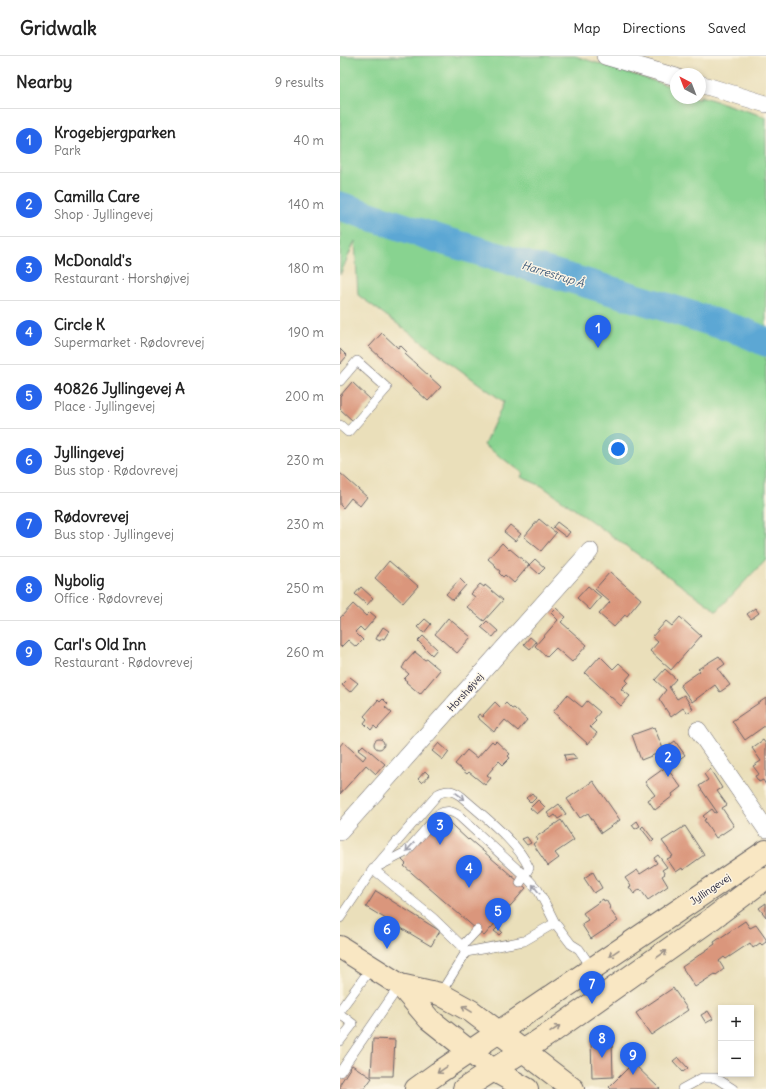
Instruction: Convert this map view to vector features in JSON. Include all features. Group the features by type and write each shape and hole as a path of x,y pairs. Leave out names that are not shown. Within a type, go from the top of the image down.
{"street":[{"path":"605,56 641,61 670,74"},
{"path":"706,86 766,104"},
{"name":"Horshøjvej","path":"340,832 590,551"},
{"path":"698,730 766,829"},
{"name":"Jyllingevej","path":"416,1089 766,851"},
{"path":"464,1089 523,1051 713,918 766,878"},
{"path":"340,947 400,985 429,1019 493,1070 527,1089"},
{"path":"400,985 440,994 471,1011 573,1089"}],"lane":[{"path":"340,381 357,362 387,388 348,432 340,425"},
{"path":"340,918 373,869 428,805 438,794 443,791 452,791 457,794 511,841 529,868 522,879"},
{"path":"373,869 406,852 439,814 451,811 458,815 522,879 538,890 555,923 571,944 579,949 592,968"},
{"path":"373,869 433,918 464,949"},
{"path":"464,949 524,941 555,923"},
{"path":"440,994 464,949 477,930"},
{"path":"340,1010 372,967"},
{"path":"340,1072 400,985"},
{"path":"340,1014 353,1024 340,1041"},
{"path":"682,1089 702,1078 716,1078 733,1089"}],"green space":[{"path":"340,56 575,56 670,86 670,104 706,104 706,98 766,117 766,559 717,611 542,486 521,477 523,473 484,445 504,402 358,295 355,241 340,275"}],"building":[{"path":"382,333 398,348 400,345 407,352 405,354 441,387 428,401 369,347"},
{"path":"340,349 347,356 340,364"},
{"path":"352,382 372,401 353,421 340,409 340,396"},
{"path":"340,473 367,497 360,506 351,498 343,508 340,505"},
{"path":"539,519 556,533 541,551 524,537"},
{"path":"557,522 570,532 566,537 553,527"},
{"path":"510,525 521,534 515,541 504,532"},
{"path":"502,543 529,565 514,583 505,575 503,577 499,573 500,571 495,567 496,566 488,559"},
{"path":"535,559 545,568 539,574 529,565"},
{"path":"389,561 418,586 403,603 375,578"},
{"path":"610,572 641,599 627,616 625,615 614,627 599,614 610,602 595,589"},
{"path":"460,579 466,585 453,600 446,594"},
{"path":"480,584 484,587 485,585 503,600 484,621 467,607 475,597 471,594"},
{"path":"588,586 601,597 590,610 577,598"},
{"path":"361,587 373,598 367,605 355,594"},
{"path":"353,604 366,616 370,612 376,617 364,631 360,627 355,632 363,640 356,647 348,640 341,647 340,618"},
{"path":"556,608 566,617 561,622 587,645 572,662 556,648 547,657 535,646 558,620 551,613"},
{"path":"755,608 759,613 751,619 747,614"},
{"path":"680,617 701,636 671,670 650,651 658,642 652,637 666,621 672,626"},
{"path":"448,618 471,637 457,653 435,634"},
{"path":"425,619 431,624 424,633 417,627"},
{"path":"487,621 498,631 493,637 481,627"},
{"path":"383,627 389,631 384,639 382,638 380,641 376,639"},
{"path":"423,636 437,649 432,655 418,641"},
{"path":"530,637 536,642 530,649 524,644"},
{"path":"415,652 425,660 427,659 440,670 420,694 406,682 407,681 404,679 409,674 402,668"},
{"path":"600,656 613,669 619,663 631,674 626,680 628,682 621,689 630,696 621,706 585,673"},
{"path":"719,656 725,664 718,669 730,685 720,692 715,685 692,702 680,685 700,671 698,669"},
{"path":"665,669 676,679 669,687 677,699 684,695 693,709 687,713 683,708 671,717 659,699 666,690 655,680"},
{"path":"350,677 358,683 350,692 342,685"},
{"path":"567,695 582,707 587,701 600,712 594,719 596,721 590,727 597,733 588,744 553,712"},
{"path":"766,698 766,725 745,740 732,721"},
{"path":"383,699 388,704 385,707 392,713 377,729 374,726 371,730 364,723 367,719 364,716 378,700 380,702"},
{"path":"495,702 501,708 506,703 527,720 518,731 505,720 494,732 477,717 479,714 483,717 483,715"},
{"path":"654,727 664,751 641,760 632,735"},
{"path":"377,739 381,739 383,740 383,748 377,749 374,746 374,742"},
{"path":"763,740 766,744 766,785 763,780 759,782 755,776 759,774 753,766 761,761 752,748"},
{"path":"492,741 494,743 496,741 510,754 508,756 510,758 503,765 499,761 487,775 491,778 485,785 469,772 467,774 455,764 467,750 477,758"},
{"path":"675,741 685,755 674,763 664,749"},
{"path":"343,742 363,760 366,756 358,750 363,745 385,764 376,774 366,765 340,794 340,746"},
{"path":"439,743 449,752 443,760 432,751"},
{"path":"573,754 577,759 566,761 564,755"},
{"path":"666,767 681,787 672,794 673,796 655,810 648,800 655,795 645,782"},
{"path":"710,769 722,788 717,791 727,805 722,808 734,826 716,838 703,816 712,809 715,813 717,812 699,786 708,780 704,774"},
{"path":"425,771 429,775 422,783 418,779"},
{"path":"593,781 620,820 601,833 588,813 580,818 567,799"},
{"path":"532,793 536,798 531,803 526,798"},
{"path":"538,800 545,807 537,814 530,808"},
{"path":"559,804 566,814 558,819 555,815 551,818 547,813"},
{"path":"441,815 468,840 469,839 526,888 484,936 404,866 406,864 402,860"},
{"path":"561,820 574,840 555,853 559,858 548,866 533,844 538,840 536,837"},
{"path":"637,821 640,826 635,829 632,825"},
{"path":"643,826 654,840 652,842 641,828"},
{"path":"685,826 704,855 683,870 682,868 676,872 667,859 673,856 662,841"},
{"path":"527,837 531,843 527,845 522,839"},
{"path":"658,855 667,867 662,870 665,874 662,876 668,886 648,900 640,889 634,894 629,887 631,886 625,878 637,870 640,874 657,863 654,858"},
{"path":"593,872 602,888 594,893 584,878"},
{"path":"376,891 440,931 431,946 366,907"},
{"path":"603,899 604,901 606,900 610,907 609,908 618,921 591,939 582,925 588,920 583,913"},
{"path":"766,903 766,917 759,908"},
{"path":"745,921 750,928 756,925 766,939 766,942 762,945 760,943 753,948 750,943 726,959 724,957 719,961 724,969 695,987 682,967 715,944 714,942"},
{"path":"498,927 502,932 499,935 494,931"},
{"path":"673,988 688,1010 651,1035 636,1013"},
{"path":"708,1011 713,1019 706,1023 701,1015"},
{"path":"373,1039 395,1040 393,1076 371,1076"},
{"path":"591,1039 612,1039 613,1077 592,1078"},
{"path":"678,1057 688,1068 683,1072 673,1061"},
{"path":"633,1063 660,1089 611,1089 609,1087"},
{"path":"352,1065 372,1078 364,1089 340,1089 340,1084"}],"waterway":[{"name":"Harrestrup Å","path":"340,206 445,241 744,332 766,342"}],"place":[{"name":"Krogebjergparken","path":"598,348"},
{"name":"Camilla Care","path":"668,777"},
{"name":"McDonald's","path":"440,845"},
{"name":"Circle K","path":"469,888"},
{"name":"40826 Jyllingevej A","path":"498,931"},
{"name":"Jyllingevej","path":"387,949"},
{"name":"Rødovrevej","path":"592,1004"},
{"name":"Nybolig","path":"602,1058"},
{"name":"Carl's Old Inn","path":"633,1075"}]}
